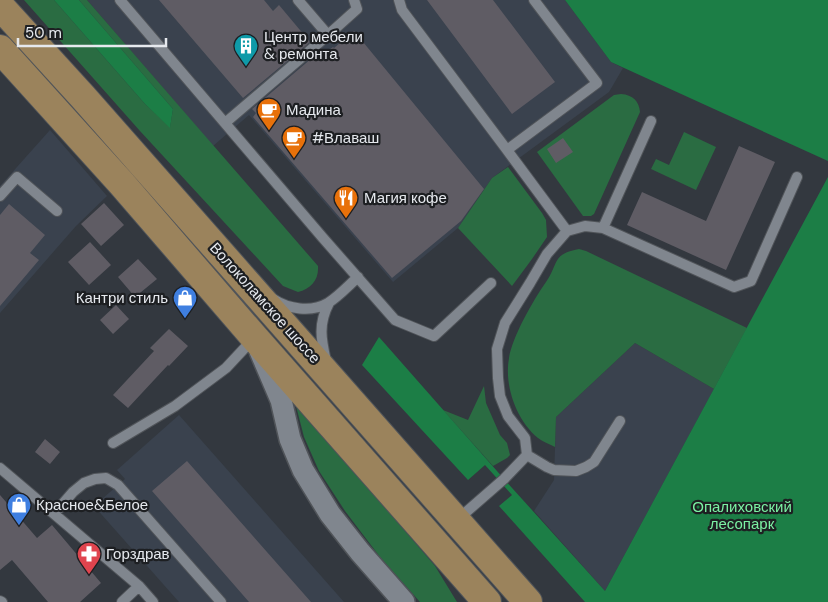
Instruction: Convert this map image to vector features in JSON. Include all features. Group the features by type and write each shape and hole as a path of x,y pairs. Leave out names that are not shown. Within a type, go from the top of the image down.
{"main road":[{"name":"Волоколамское шоссе","path":"0,6 341,388 528,602"},
{"name":"Волоколамское шоссе","path":"0,49 122,184 487,602"}],"street":[{"path":"254,337 281,400 290,439 303,470 330,514 404,602"}],"lane":[{"path":"298,0 328,35"},
{"path":"224,123 357,10 354,0"},
{"path":"399,0 402,10 567,231"},
{"path":"507,150 597,83 534,0"},
{"path":"124,2 224,123 395,320 434,336 492,284"},
{"path":"603,228 651,120"},
{"path":"0,196 17,177 57,211"},
{"path":"457,520 504,479 527,455 526,438 508,416 500,396 497,348 504,323 547,254 567,231 585,226 603,228 734,287 751,280 797,177"},
{"path":"341,388 327,364 321,339 321,325 329,303 358,277"},
{"path":"245,281 278,302 292,308 307,309 329,303"},
{"path":"114,443 175,406 226,368 254,337"},
{"path":"527,455 554,470 576,471 594,462 620,421"},
{"path":"0,468 139,586 153,602"},
{"path":"54,514 73,492 84,483 106,478 118,485 221,602"},
{"path":"122,602 139,586"}],"shaded area":[{"path":"87,0 565,0 611,62 623,68 609,92 492,178 458,228 393,282 249,115 213,146"},
{"path":"50,130 107,196 76,226 0,313 0,186"},
{"path":"635,343 714,389 605,591 534,511 554,480 556,417"},
{"path":"179,415 344,602 179,602 94,506 125,479 117,470"}],"green space":[{"path":"24,0 54,0 145,104 170,127 173,109 79,0 87,0 318,266 316,280 307,289 298,292 283,286 140,131"},
{"path":"54,0 79,0 173,109 170,128 145,104"},
{"path":"565,0 828,0 828,161 611,62"},
{"path":"621,94 635,99 640,112 594,214 583,216 537,152 614,95"},
{"path":"684,132 716,147 696,190 651,169 656,159 669,165"},
{"path":"508,167 546,220 547,237 512,286 458,228 492,178"},
{"name":"Опалиховский лесопарк","path":"828,177 828,602 585,602 499,506 512,495 485,465 468,480 362,365 379,337 605,591"},
{"path":"579,249 747,328 714,389 635,343 556,417 555,447 538,438 523,422 510,390 508,379 509,358 514,340 524,318 557,261 564,254"},
{"path":"484,386 486,403 500,435 507,443 510,455 493,466 443,410 468,420"},
{"path":"295,402 435,566 457,602 420,602 380,557 345,511 319,471 304,437"}],"building":[{"name":"Центр мебели & ремонта","path":"159,0 264,0 273,11 279,5 310,42 243,98"},
{"path":"427,0 493,0 555,82 512,114"},
{"path":"354,31 484,189 461,221 392,278 253,117 256,113 252,109 319,52 322,56"},
{"path":"563,138 573,152 556,163 547,149"},
{"path":"739,146 775,162 726,270 627,225 642,192 706,221"},
{"path":"104,203 124,225 101,246 81,224"},
{"path":"9,204 45,235 30,253 39,260 0,306 0,215"},
{"path":"90,242 111,265 89,285 68,262"},
{"path":"138,259 157,279 135,297 118,277"},
{"path":"116,305 129,319 113,334 100,320"},
{"path":"169,329 188,346 128,408 113,395 154,351 150,348"},
{"path":"45,439 60,452 50,464 35,452"},
{"path":"187,461 311,602 249,602 152,491"},
{"path":"0,495 37,538 52,525 101,583 80,602 48,602 12,560 0,570"}],"place":[{"name":"Центр мебели & ремонта","path":"246,67"},
{"name":"Мадина","path":"269,131"},
{"name":"#Влаваш","path":"294,159"},
{"name":"Магия кофе","path":"346,219"},
{"name":"Кантри стиль","path":"185,319"},
{"name":"Красное&Белое","path":"19,526"},
{"name":"Горздрав","path":"89,575"}]}
